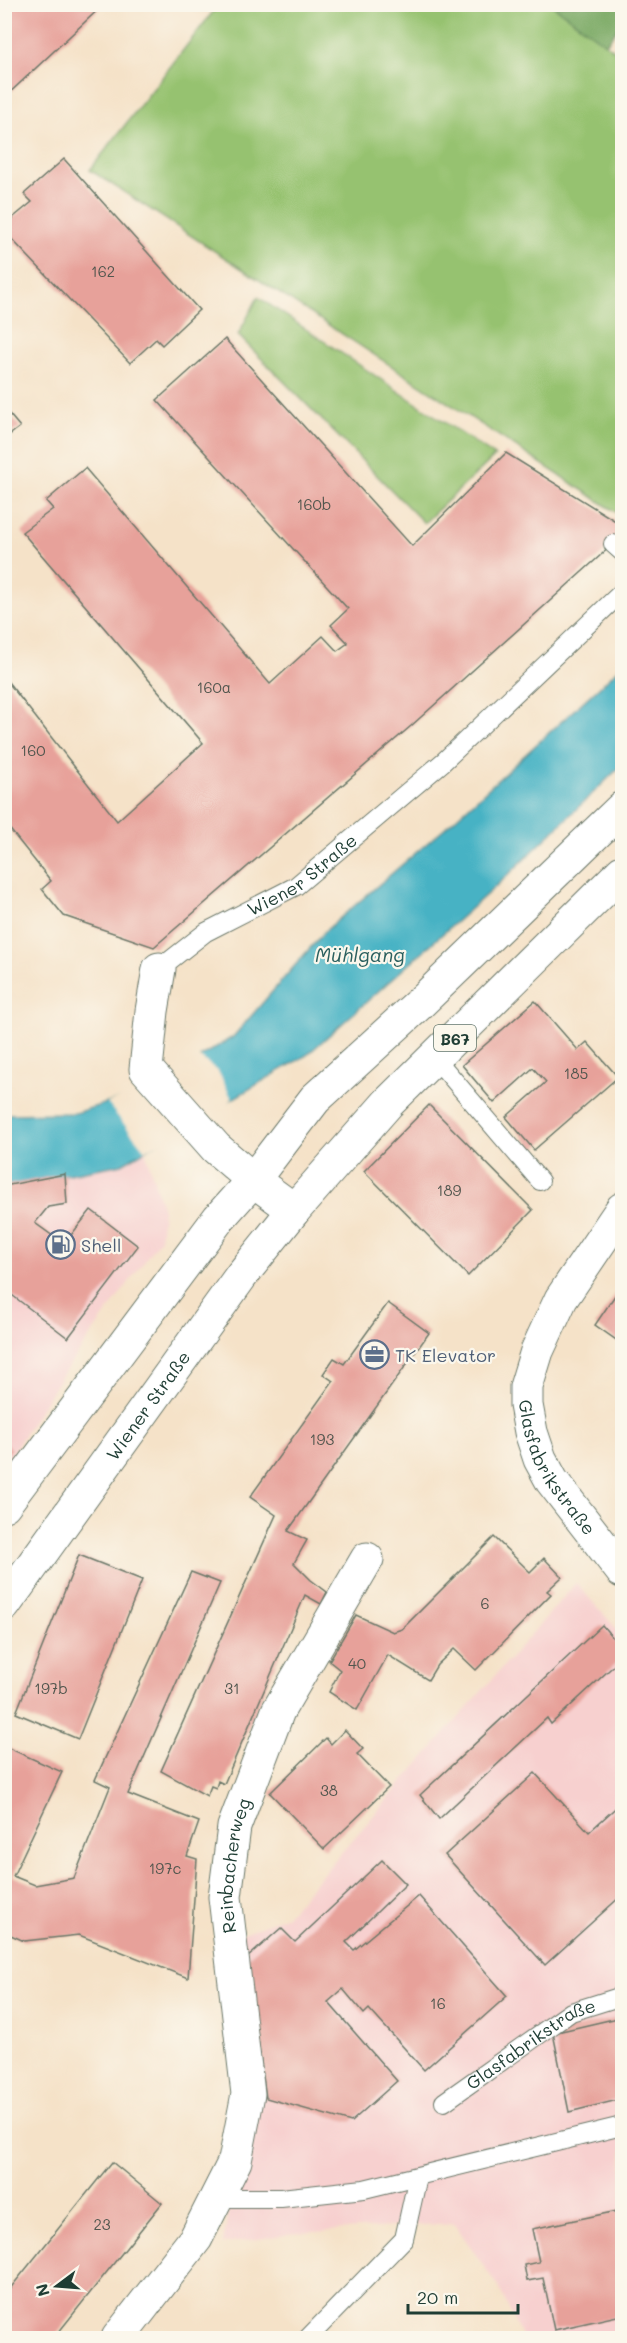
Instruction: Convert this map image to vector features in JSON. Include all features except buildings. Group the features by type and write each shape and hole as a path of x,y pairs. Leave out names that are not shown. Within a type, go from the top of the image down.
{"main road":[{"name":"B67","path":"4,1505 219,1218 253,1180 315,1099 419,1004 622,808"},
{"name":"Wiener Straße","path":"4,1605 241,1276 294,1210 388,1103 622,872"},
{"name":"Wiener Straße","path":"159,969 146,1069 216,1149 294,1210"},
{"name":"Glasfabrikstraße","path":"622,1209 561,1299 537,1351 526,1387 526,1405 531,1432 540,1459 552,1480 622,1571"},
{"name":"Reinbacherweg","path":"118,2338 196,2238 235,2162 248,2094 225,1897 234,1827 278,1711 368,1559"}],"lane":[{"name":"Wiener Straße","path":"159,969 206,932 296,886 443,762 622,592"},
{"path":"435,1058 540,1181"},
{"name":"Glasfabrikstraße","path":"444,2102 571,2012 622,1996"},
{"path":"217,2198 281,2198 364,2189 622,2126"},
{"path":"308,2338 404,2239 418,2176"}],"shaded area":[{"path":"145,1150 163,1210 160,1239 60,1378 5,1465 5,1186 122,1164"},
{"path":"576,1583 622,1635 622,2338 522,2338 499,2288 454,2223 298,2233 223,2244 242,2122 230,1939 287,1915"}],"green space":[{"path":"219,4 552,5 622,56 622,516 90,170"},
{"path":"552,5 622,5 622,23 606,44"},
{"path":"258,297 495,456 424,523 238,335"}],"water":[{"name":"Mühlgang","path":"622,666 622,765 505,878 307,1055 122,1164 5,1186 5,1114 75,1113 142,1092 233,1037 324,932 455,819"}],"pier":[{"path":"197,1055 218,1071 232,1099 222,1109 145,1150 107,1103 141,1089"}],"place":[{"name":"Shell","path":"60,1245"},
{"name":"TK Elevator","path":"374,1355"}]}
